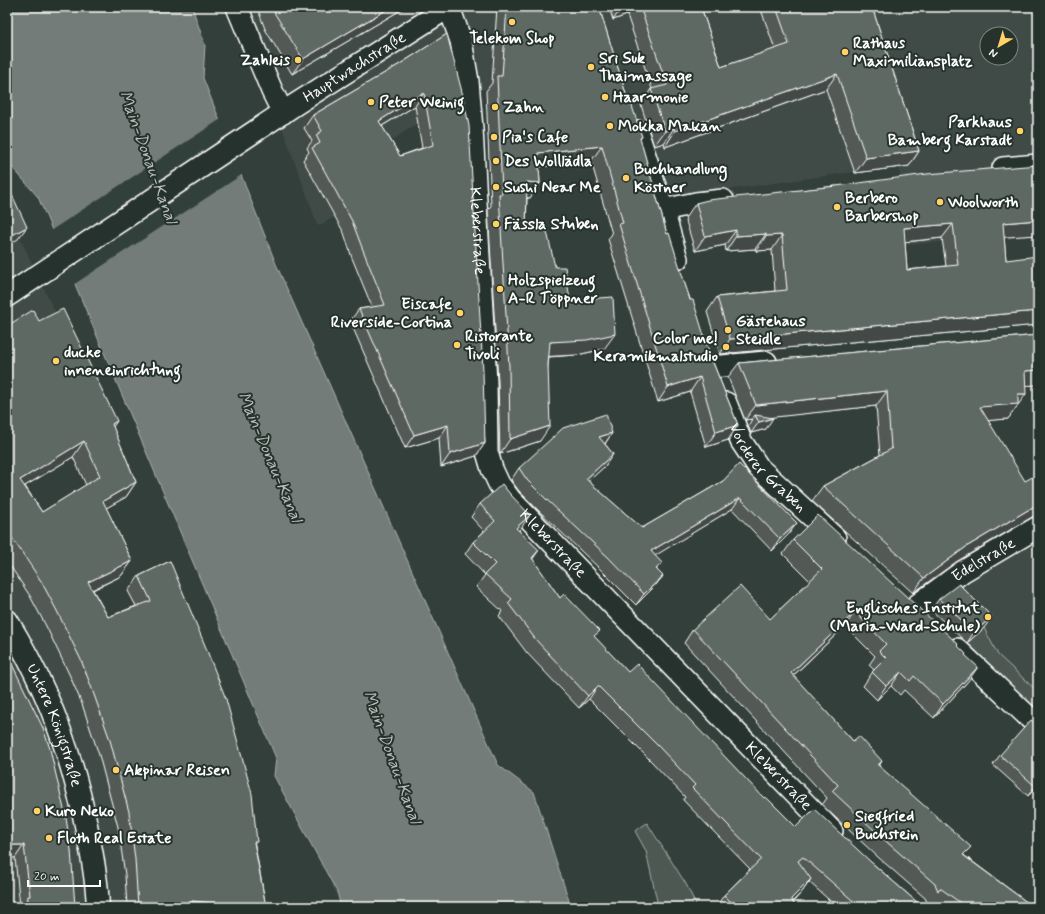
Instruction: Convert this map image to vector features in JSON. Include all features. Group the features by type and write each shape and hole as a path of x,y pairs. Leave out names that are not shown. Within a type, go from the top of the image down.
{"street":[{"path":"237,7 272,91 283,113"},
{"name":"Hauptwachstraße","path":"7,296 260,128 449,7"},
{"name":"Kleberstraße","path":"449,7 461,41 468,81 486,383 487,452 490,464 499,484 522,512 811,811 844,842"},
{"path":"632,116 663,210 683,278"},
{"path":"985,170 1038,165"},
{"path":"663,210 696,203 738,198"},
{"name":"Vorderer Graben","path":"787,360 708,359 741,441 759,468 848,550"},
{"name":"Edelstraße","path":"927,622 905,602 962,572 1038,528"},
{"name":"Untere Königstraße","path":"7,621 37,678 59,728 74,774 93,858 98,886 98,907"},
{"path":"950,643 1038,726"}],"shaded area":[{"path":"228,7 1038,7 1038,236 988,240 988,244 942,247 941,242 905,245 899,168 853,172 662,199 611,42 597,48 533,86 465,91 391,141 401,180 318,226 276,111"},
{"path":"7,204 21,240 97,401 7,388"},
{"path":"7,486 178,907 7,907"},
{"name":"Englisches Institut (Maria-Ward-Schule)","path":"1038,534 1038,714 929,608 948,591"},
{"path":"984,628 998,655 1038,692 1038,714 965,644"},
{"path":"647,823 686,884 697,907 660,907 657,901 646,851 635,831"}],"water":[{"name":"Main-Donau-Kanal","path":"7,7 192,7 205,45 203,78 276,264 498,765 534,792 571,907 341,907 337,892 274,776 276,758 38,197 7,161"}],"pier":[{"path":"221,119 243,174 73,285 50,231"}],"building":[{"path":"273,7 391,7 303,59 275,14"},
{"path":"507,7 599,7 627,97 629,97 642,137 640,138 667,234 669,233 690,300 693,300 710,355 738,425 716,432 700,377 668,387 619,224 623,223 602,146 538,153 540,183 527,182 526,231 546,227 555,267 565,267 570,300 613,297 615,334 587,340 550,342 548,365 550,426 510,439 509,367 499,194 502,194 497,76 502,76"},
{"path":"640,7 701,7 721,67 789,44 776,7 872,7 919,151 866,158 837,74 675,131 674,128 665,131 651,89 667,85"},
{"path":"447,34 469,126 483,371 485,443 450,454 448,425 414,435 359,309 385,305 352,221 312,148 320,143 316,135 322,131 313,115 400,64","holes":["424,93 433,145 400,156 379,121"]},
{"path":"1038,165 1038,220 1003,223 1006,260 1038,256 1038,311 730,339 717,297 787,290 782,235 766,236 766,234 736,236 736,230 705,236 696,203 708,200 927,174","holes":["953,224 958,265 907,270 904,228"]},
{"path":"7,184 27,227 14,234 7,242"},
{"path":"63,309 117,421 112,424 136,482 103,501 132,561 88,582 108,617 151,601 139,576 170,561 226,699 252,794 257,842 254,842 266,907 232,907 233,905 192,901 192,907 138,907 135,859 129,812 110,740 81,660 57,611 41,581 7,531 7,326 33,310 39,321","holes":["84,441 100,476 42,512 20,480"]},
{"path":"1038,335 1038,370 1025,371 1026,394 1018,394 1018,404 980,407 1025,481 1038,474 1038,504 966,547 924,578 823,486 893,448 891,448 887,391 756,405 739,363"},
{"path":"606,414 612,433 599,437 613,454 586,479 642,528 723,481 739,464 797,523 780,539 740,498 651,551 662,563 656,569 663,576 644,594 608,557 527,480 519,468 563,428"},
{"path":"755,415 773,418 759,422"},
{"path":"502,484 530,515 516,528 539,550 532,558 560,598 564,594 600,631 594,636 628,672 637,664 764,798 766,797 796,827 814,809 872,863 918,903 925,906 924,907 860,907 803,857 798,861 811,879 791,899 796,907 736,907 724,895 761,859 692,788 695,785 598,686 588,696 536,640 508,603 512,599 485,574 495,564 473,542 495,521 480,504"},
{"path":"818,515 958,644 957,645 966,654 965,655 978,667 943,704 914,676 910,681 901,672 886,686 872,672 886,658 879,651 886,644 855,612 791,673 853,741 859,736 882,761 878,765 971,847 963,855 1032,906 1038,907 966,907 940,888 938,891 935,884 832,791 838,785 693,629 740,586 770,619 822,569 793,540"},
{"path":"959,584 992,617 974,632 939,599"},
{"path":"7,654 43,728 50,749 66,818 71,850 75,907 27,907 28,896 30,896 24,845 7,845"},
{"path":"1031,720 1038,726 1038,783 1035,786 1000,755"}],"place":[{"name":"Telekom Shop","path":"512,22"},
{"name":"Rathaus Maximiliansplatz","path":"845,52"},
{"name":"Zahleis","path":"298,60"},
{"name":"Sri Suk Thaimassage","path":"591,67"},
{"name":"Haarmonie","path":"605,97"},
{"name":"Peter Weinig","path":"371,102"},
{"name":"Zahn","path":"495,107"},
{"name":"Mokka Makan","path":"610,126"},
{"name":"Parkhaus Bamberg Karstadt","path":"1020,131"},
{"name":"Pia's Cafe","path":"494,137"},
{"name":"Des Wolllädla","path":"496,161"},
{"name":"Buchhandlung Köstner","path":"626,178"},
{"name":"Sushi Near Me","path":"496,187"},
{"name":"Woolworth","path":"940,202"},
{"name":"Berbero Barbershop","path":"837,207"},
{"name":"Fässla Stuben","path":"496,224"},
{"name":"Holzspielzeug A-R Töppner","path":"500,289"},
{"name":"Eiscafe Riverside-Cortina","path":"460,313"},
{"name":"Gästehaus Steidle","path":"728,330"},
{"name":"Ristorante Tivoli","path":"457,345"},
{"name":"Color me! Keramikmalstudio","path":"726,347"},
{"name":"ducke inneneinrichtung","path":"56,361"},
{"name":"Englisches Institut (Maria-Ward-Schule)","path":"988,617"},
{"name":"Akpinar Reisen","path":"116,770"},
{"name":"Kuro Neko","path":"37,811"},
{"name":"Siegfried Buchstein","path":"847,825"},
{"name":"Floth Real Estate","path":"49,838"}]}
